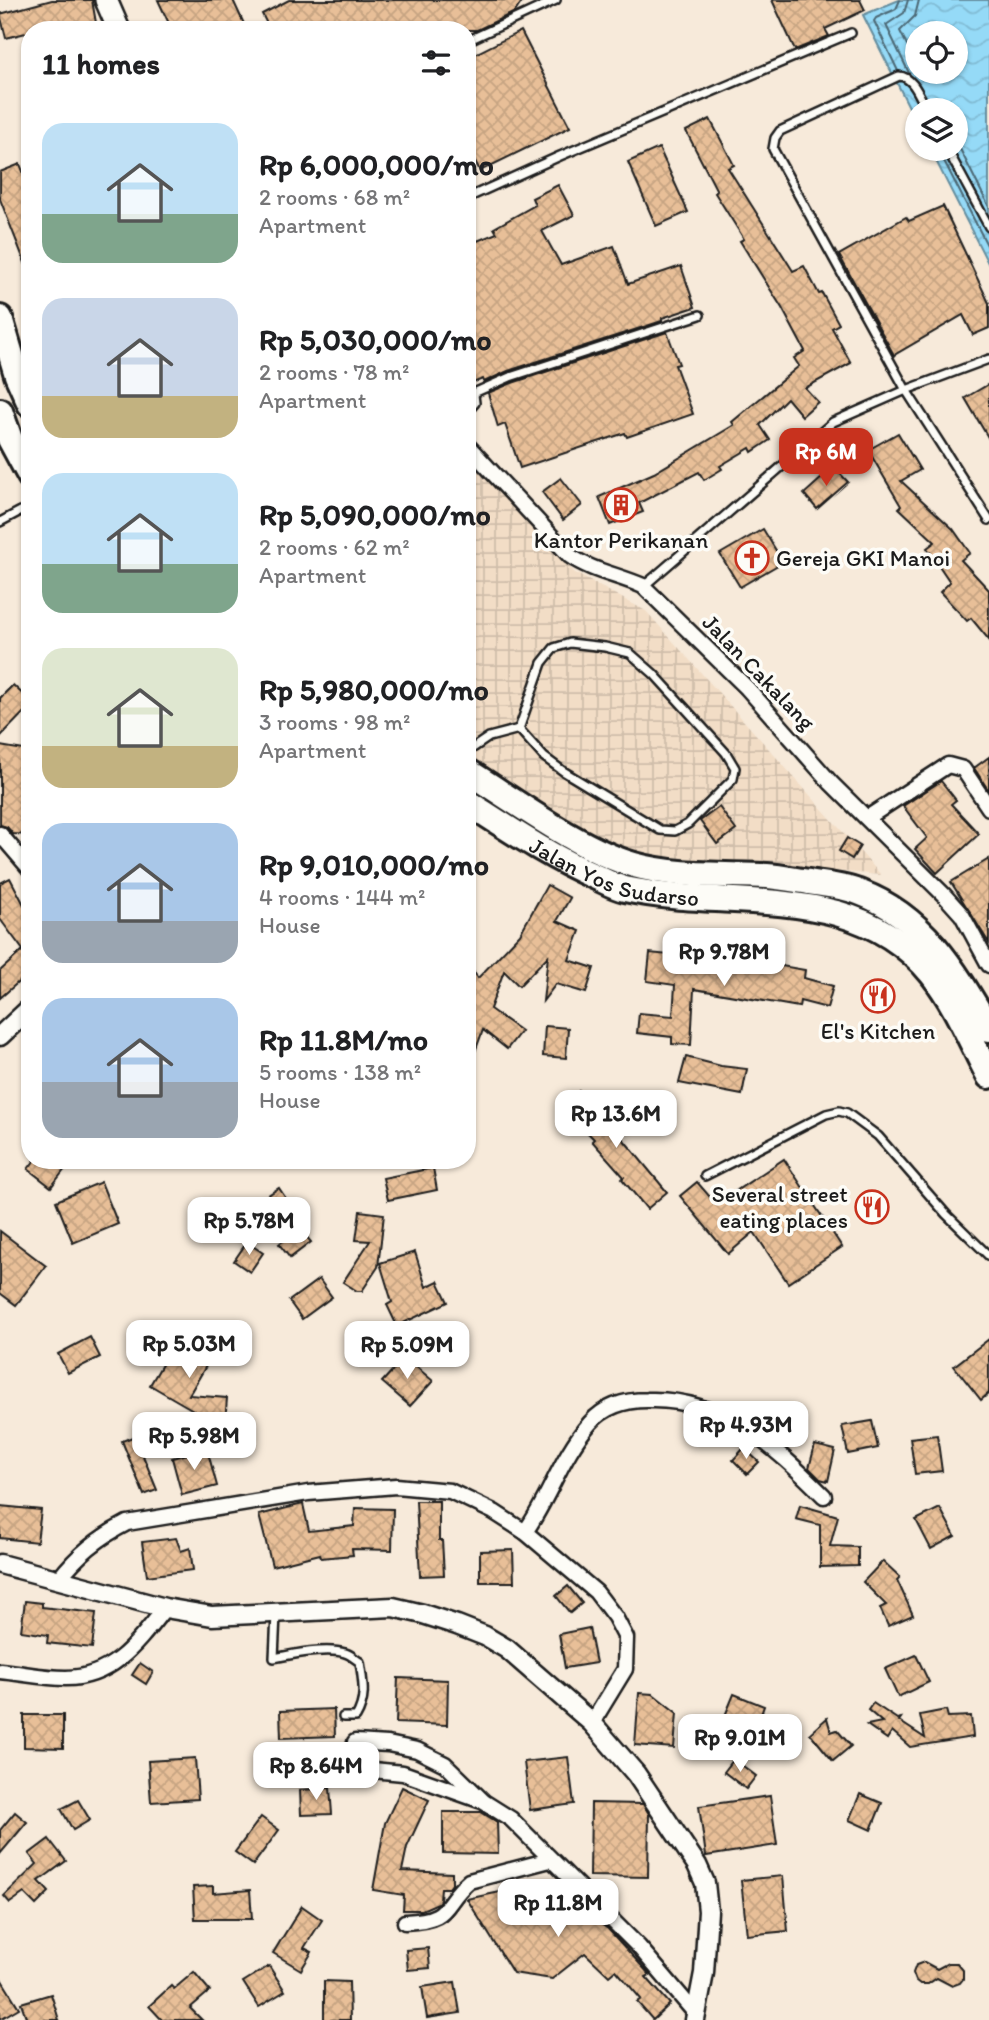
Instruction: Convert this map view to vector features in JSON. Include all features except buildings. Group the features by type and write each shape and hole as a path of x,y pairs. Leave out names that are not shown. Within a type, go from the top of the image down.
{"highway":[{"path":"0,318 21,384"},
{"path":"0,411 21,459"},
{"name":"Jalan Yos Sudarso","path":"476,777 597,851 634,865 666,872 770,876 836,886 892,906 926,934 947,961 989,1029"},
{"name":"Jalan Yos Sudarso","path":"476,808 548,853 621,889 665,897 782,902 811,906 843,914 877,928 898,941 932,974 989,1076"}],"main road":[{"path":"106,0 115,21"}],"street":[{"name":"Jalan Cakalang","path":"476,455 570,556 586,567 643,586 747,688 831,783 962,915 989,964"},
{"path":"867,818 948,765 963,769 989,808"},
{"path":"0,834 21,858"},
{"path":"0,1036 21,1016"},
{"path":"524,1532 542,1509 558,1471 574,1443 591,1422 605,1409 632,1400 662,1399 707,1409 728,1417 788,1460 824,1496"},
{"path":"59,1579 78,1555 127,1523 308,1493 396,1486 450,1492 494,1512 524,1532 596,1592 615,1616 626,1638 625,1669 592,1723"},
{"path":"0,1563 165,1608 212,1616 393,1607 457,1625 485,1636 507,1649 592,1723 636,1774 697,1864 705,1883 708,1911 704,1973 695,2017"},
{"path":"0,1671 64,1678 88,1676 105,1669 124,1656 165,1608"},
{"path":"355,1742 388,1744 417,1750 445,1764 484,1802 511,1819 639,1947 695,2017"},
{"path":"343,1767 403,1773 484,1802"},
{"path":"405,1922 426,1920 445,1912 469,1881 550,1860"}],"lane":[{"path":"476,37 556,0"},
{"path":"476,194 851,33"},
{"path":"921,98 912,82 899,76 780,131 774,142 774,149 906,390 989,520"},
{"path":"953,161 989,227"},
{"path":"476,392 510,377 700,315"},
{"path":"643,586 833,422 906,390 989,359"},
{"path":"0,522 21,511"},
{"path":"570,643 605,647 630,653 654,674 726,753 735,768 733,779 688,824 675,831 660,830 544,757 519,729 542,663 554,648 570,643"},
{"path":"476,746 489,737 519,729"},
{"path":"705,1176 826,1114 839,1111 878,1136 946,1214 989,1256"},
{"path":"276,1614 274,1658 332,1651 346,1653 360,1662 365,1693 362,1707 356,1717 343,1717"}],"shaded area":[{"path":"476,466 575,573 646,611 881,875 611,852 476,770"}],"water":[{"path":"899,0 989,0 989,265 936,161 968,161 968,98 905,99 863,15"}],"place":[{"name":"Kantor Perikanan","path":"621,505"},
{"name":"Gereja GKI Manoi","path":"752,558"},
{"name":"El's Kitchen","path":"878,996"},
{"name":"Several street eating places","path":"872,1207"}]}
